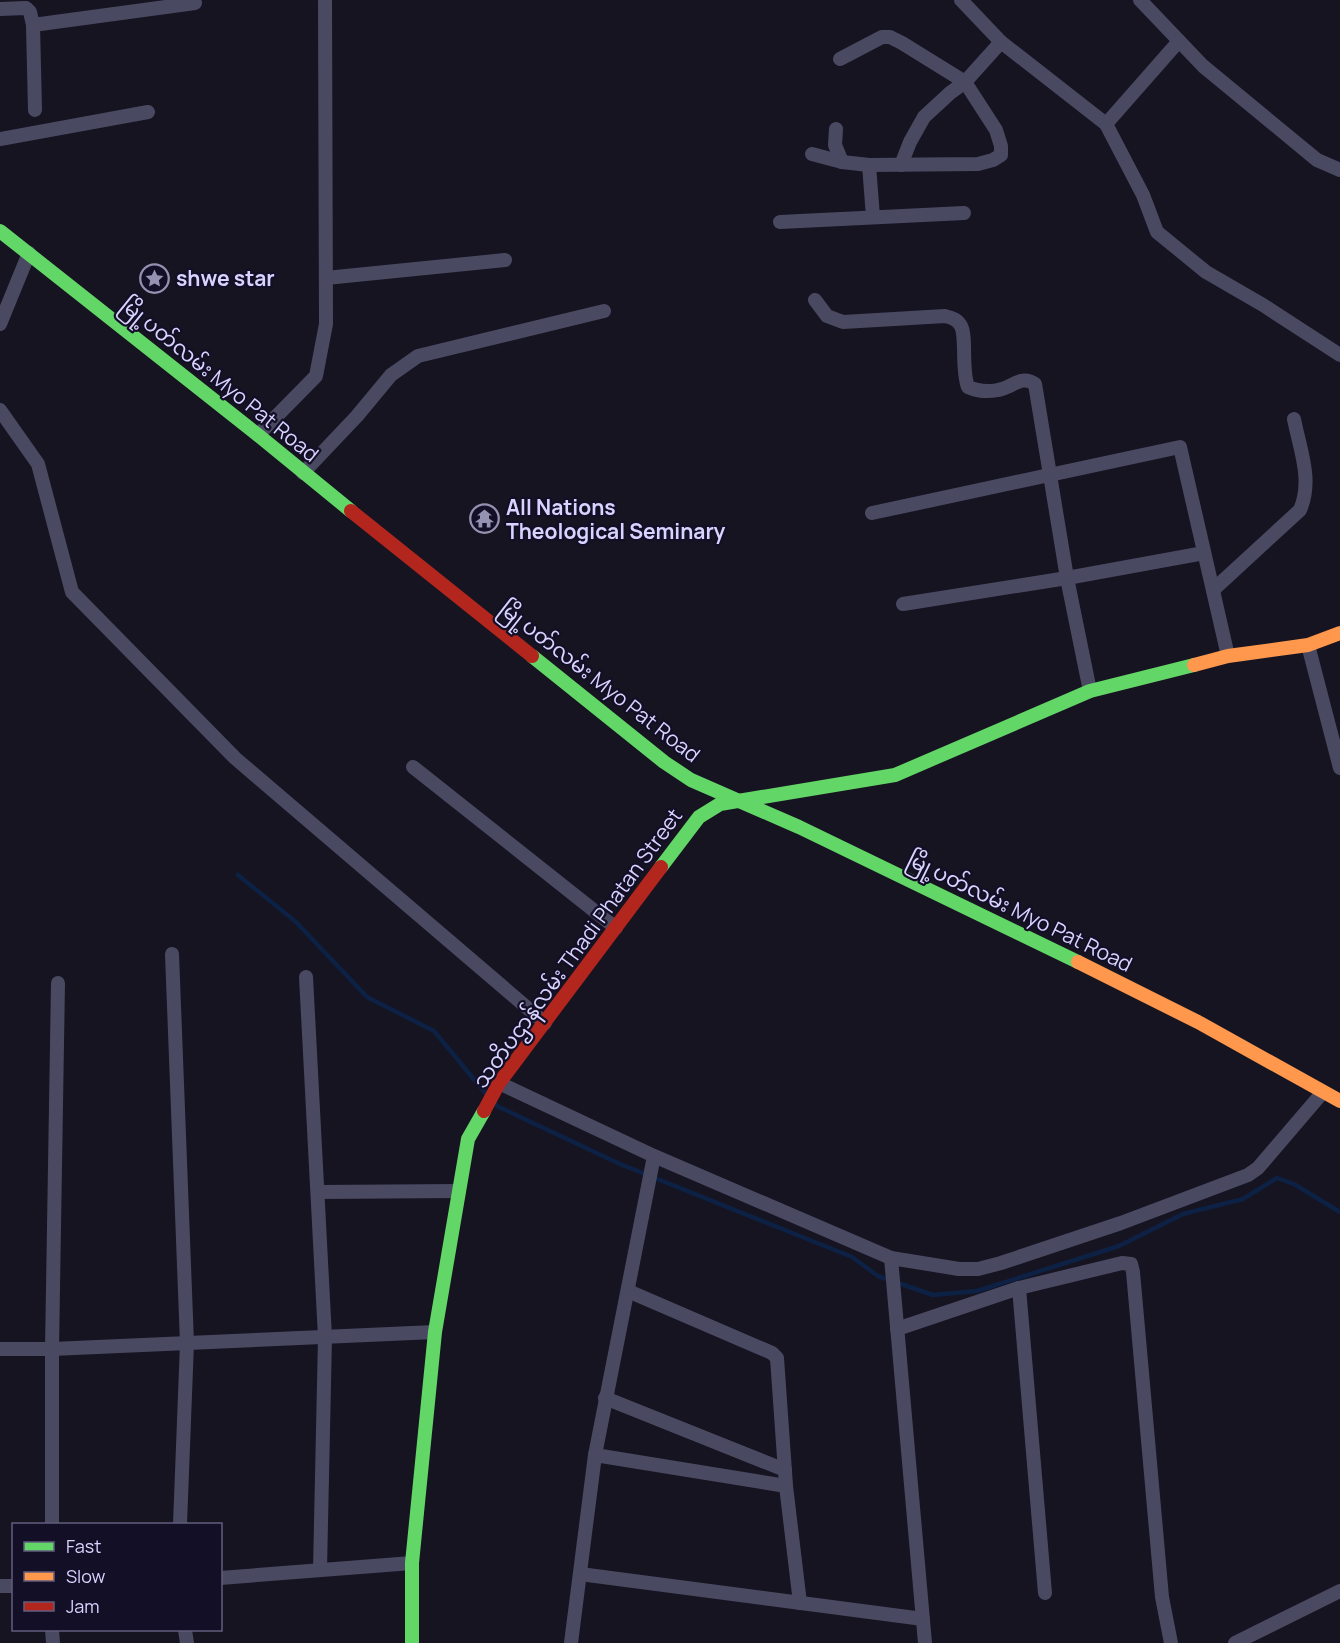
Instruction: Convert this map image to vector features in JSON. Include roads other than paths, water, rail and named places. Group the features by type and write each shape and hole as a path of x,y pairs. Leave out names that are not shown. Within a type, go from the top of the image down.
{"main road":[{"name":"မြို့ပတ်လမ်း Myo Pat Road","path":"0,231 258,435 664,762 691,780 810,832 1198,1022 1340,1101"},
{"name":"သတိပဌာန်လမ်း Thadi Phatan Street","path":"412,1643 412,1563 435,1332 468,1139 499,1083 699,817 720,804 896,775 1090,691 1228,656 1308,645 1340,633"}],"street":[{"path":"258,435 316,376 326,324 325,0"},
{"path":"961,0 1001,42 1106,124 1143,195 1157,232 1206,272 1263,305 1340,355"},
{"path":"1140,0 1203,66 1317,160 1340,170"},
{"path":"33,25 195,3"},
{"path":"0,9 26,8 30,12 33,25 35,110"},
{"path":"812,154 842,162 869,165 978,164 1001,155 1002,146 996,130 965,82 890,37 882,37 840,59"},
{"path":"1106,124 1179,41"},
{"path":"901,165 910,142 924,117 965,82 1001,42"},
{"path":"0,139 148,112"},
{"path":"836,129 836,145 842,162"},
{"path":"869,165 873,217"},
{"path":"780,222 964,213"},
{"path":"0,324 29,253"},
{"path":"326,279 505,260"},
{"path":"815,300 827,316 843,322 945,316 955,319 962,327 964,378 968,387 977,391 1000,390 1023,379 1035,384 1066,578 1090,691"},
{"path":"303,473 357,416 391,375 418,356 604,312"},
{"path":"0,410 38,464 72,592 235,758 544,1023"},
{"path":"1213,590 1300,510 1306,497 1307,480 1294,419"},
{"path":"872,513 1180,447 1228,656"},
{"path":"903,604 1204,553"},
{"path":"1308,645 1340,768"},
{"path":"413,767 616,928"},
{"path":"172,954 187,1343 180,1523"},
{"path":"306,977 325,1337 320,1570"},
{"path":"52,1523 52,1349 58,983"},
{"path":"499,1083 654,1156 891,1258 959,1269 978,1269 1121,1223 1248,1175 1258,1168 1323,1092"},
{"path":"571,1643 595,1455 654,1156"},
{"path":"318,1192 459,1191"},
{"path":"891,1258 925,1643"},
{"path":"897,1329 1019,1288 1122,1263 1131,1264 1162,1597 1171,1643"},
{"path":"1019,1288 1045,1593"},
{"path":"628,1291 772,1353 777,1358 786,1486 800,1603"},
{"path":"0,1349 52,1349 435,1332"},
{"path":"605,1398 785,1470"},
{"path":"595,1455 786,1486"},
{"path":"222,1578 412,1563"},
{"path":"580,1574 923,1619"},
{"path":"1236,1643 1340,1591"}],"waterway":[{"path":"238,875 296,922 367,997 434,1031 487,1095"},
{"path":"493,1101 497,1106 620,1164 852,1257 878,1276 933,1295 977,1291 1119,1246 1183,1214 1243,1199 1277,1178 1294,1184 1340,1212"}],"place":[{"name":"shwe star","path":"155,278"},
{"name":"All Nations Theological Seminary","path":"485,519"}]}
